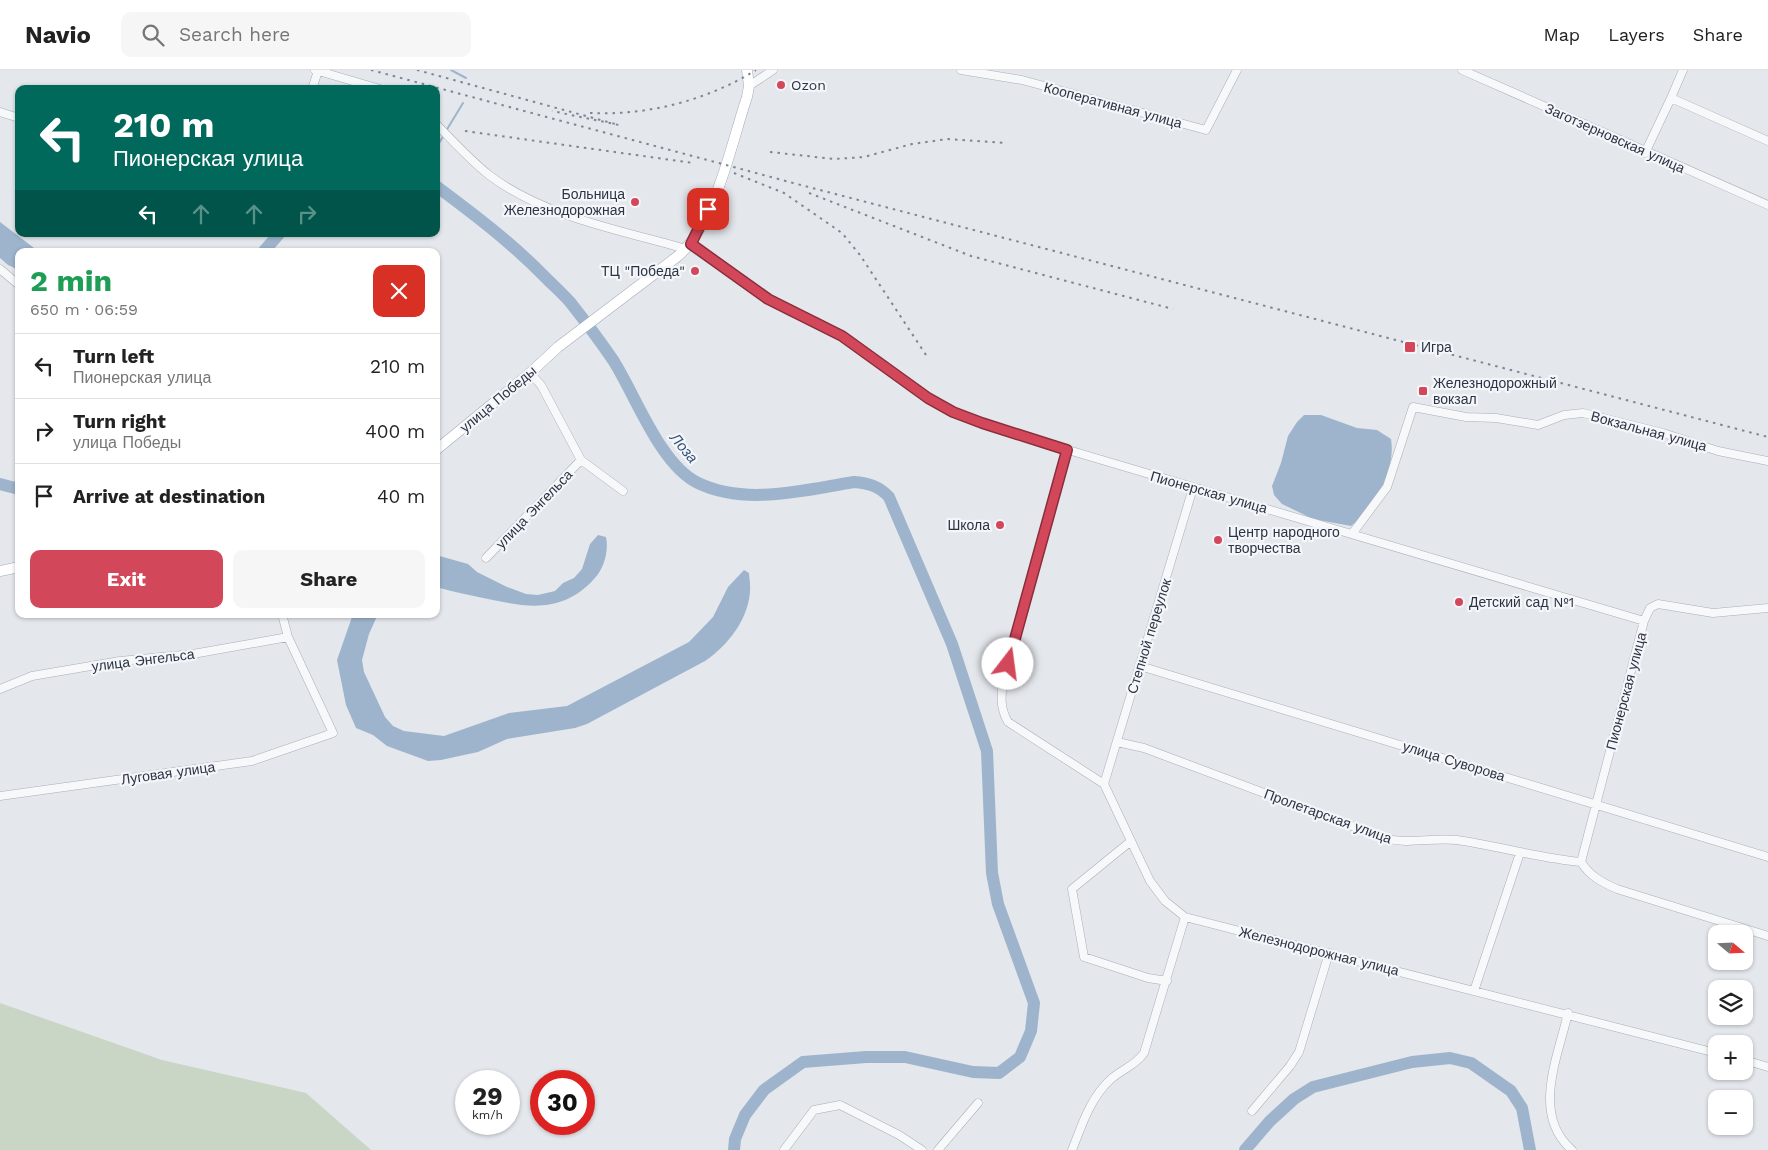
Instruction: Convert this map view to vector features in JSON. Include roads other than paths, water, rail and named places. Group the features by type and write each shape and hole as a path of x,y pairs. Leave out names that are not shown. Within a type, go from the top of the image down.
{"main road":[{"path":"689,246 698,233 714,197 749,86 747,70"},
{"name":"улица Победы","path":"440,447 530,373 558,347 689,246"},
{"path":"0,571 15,568"}],"street":[{"path":"313,85 317,70 367,85"},
{"path":"749,86 772,70"},
{"name":"Кооперативная улица","path":"961,70 1022,80 1206,130 1237,70"},
{"name":"Заготзерновская улица","path":"1462,70 1768,205"},
{"path":"1645,152 1683,70"},
{"path":"1671,98 1768,141"},
{"path":"0,112 15,117"},
{"name":"Пионерская улица","path":"440,128 490,176 533,200 576,216 689,246 768,299 842,336 928,398 953,412 1067,450 1644,621 1581,862"},
{"path":"0,269 15,282"},
{"path":"530,373 541,385 581,460 623,492"},
{"name":"Вокзальная улица","path":"1352,534 1387,487 1413,407 1466,417 1496,418 1538,425 1564,415 1583,413 1663,433 1718,451 1768,461"},
{"path":"1067,450 1000,697 1003,712 1008,722 1104,784"},
{"name":"улица Энгельса","path":"486,558 581,460"},
{"name":"Степной переулок","path":"1104,784 1193,488"},
{"path":"1644,621 1650,608 1658,604 1713,613 1768,608"},
{"path":"283,618 288,637"},
{"name":"улица Энгельса","path":"0,689 32,676 120,661 194,654 288,637"},
{"name":"Луговая улица","path":"0,796 252,761 333,733 288,637"},
{"name":"улица Суворова","path":"1140,666 1596,803 1768,857"},
{"name":"Пролетарская улица","path":"1117,742 1144,748 1384,838 1408,842 1434,839 1456,840 1520,853 1581,862"},
{"name":"Железнодорожная улица","path":"1104,784 1150,881 1165,901 1185,917 1474,991 1568,1013 1708,1051"},
{"path":"1131,841 1072,889 1084,957 1148,978 1166,981"},
{"path":"1474,991 1520,853"},
{"path":"1581,862 1590,874 1617,889 1768,936"},
{"path":"1072,1150 1085,1116 1102,1088 1112,1078 1138,1062 1144,1053 1185,917"},
{"path":"1252,1111 1290,1066 1299,1052 1329,953"},
{"path":"1568,1013 1549,1096 1550,1112 1556,1130 1572,1150"},
{"path":"1753,1063 1768,1067"},
{"path":"938,1150 978,1103"},
{"path":"784,1150 814,1110 840,1105 899,1135 922,1150"}],"water":[{"path":"0,222 15,233 15,237 20,237 34,248 15,248 15,268 0,258"},
{"path":"1304,415 1321,415 1357,428 1377,430 1391,439 1390,463 1382,487 1368,509 1351,526 1313,519 1282,504 1274,495 1272,486 1281,463 1288,436"},
{"path":"598,535 606,537 606,554 601,570 582,590 558,603 531,606 440,588 440,556 468,564 477,572 526,594 538,595 555,591 563,583 574,578 582,569 590,544"},
{"path":"744,570 749,573 750,596 743,618 722,647 705,661 587,724 575,728 507,739 478,752 428,761 387,746 373,735 356,728 346,705 337,660 352,618 376,618 369,634 362,660 364,672 385,717 393,726 404,731 444,736 509,713 567,706 689,642 713,617 728,587"}],"waterway":[{"path":"451,70 466,78"},
{"path":"446,131 463,103"},
{"path":"440,142 444,135"},
{"path":"440,189 507,242 570,302 613,360 660,445 684,474 698,483 716,490 736,494 755,495 795,492 854,482 873,486 889,497 952,644 987,751 992,873 998,904 1034,1003 1031,1031 1020,1057 999,1073 973,1072 905,1057 866,1057 803,1062 764,1090 745,1115 735,1139 734,1150"},
{"name":"Лоза","path":"267,248 276,237"},
{"name":"Лоза","path":"0,484 15,488"},
{"path":"1245,1150 1270,1121 1294,1099 1313,1087 1412,1062 1450,1058 1471,1063 1511,1091 1522,1108 1530,1150"}],"railway":[{"path":"371,70 427,85"},
{"path":"417,70 619,125 552,111"},
{"path":"590,113 633,112 676,104 718,90 756,70"},
{"path":"440,88 797,184 1768,437"},
{"path":"465,131 693,163"},
{"path":"770,152 834,159 864,157 912,144 948,139 1007,143"},
{"path":"734,173 784,193 842,233 860,255 928,358"},
{"path":"809,193 971,256 1173,309"}],"place":[{"name":"Ozon","path":"781,85"},
{"name":"Больница Железнодорожная","path":"635,202"},
{"name":"ТЦ \"Победа\"","path":"695,271"},
{"name":"Игра","path":"1410,347"},
{"name":"Железнодорожный вокзал","path":"1423,391"},
{"name":"Школа","path":"1000,525"},
{"name":"Центр народного творчества","path":"1218,540"},
{"name":"Детский сад №1","path":"1459,602"}]}
